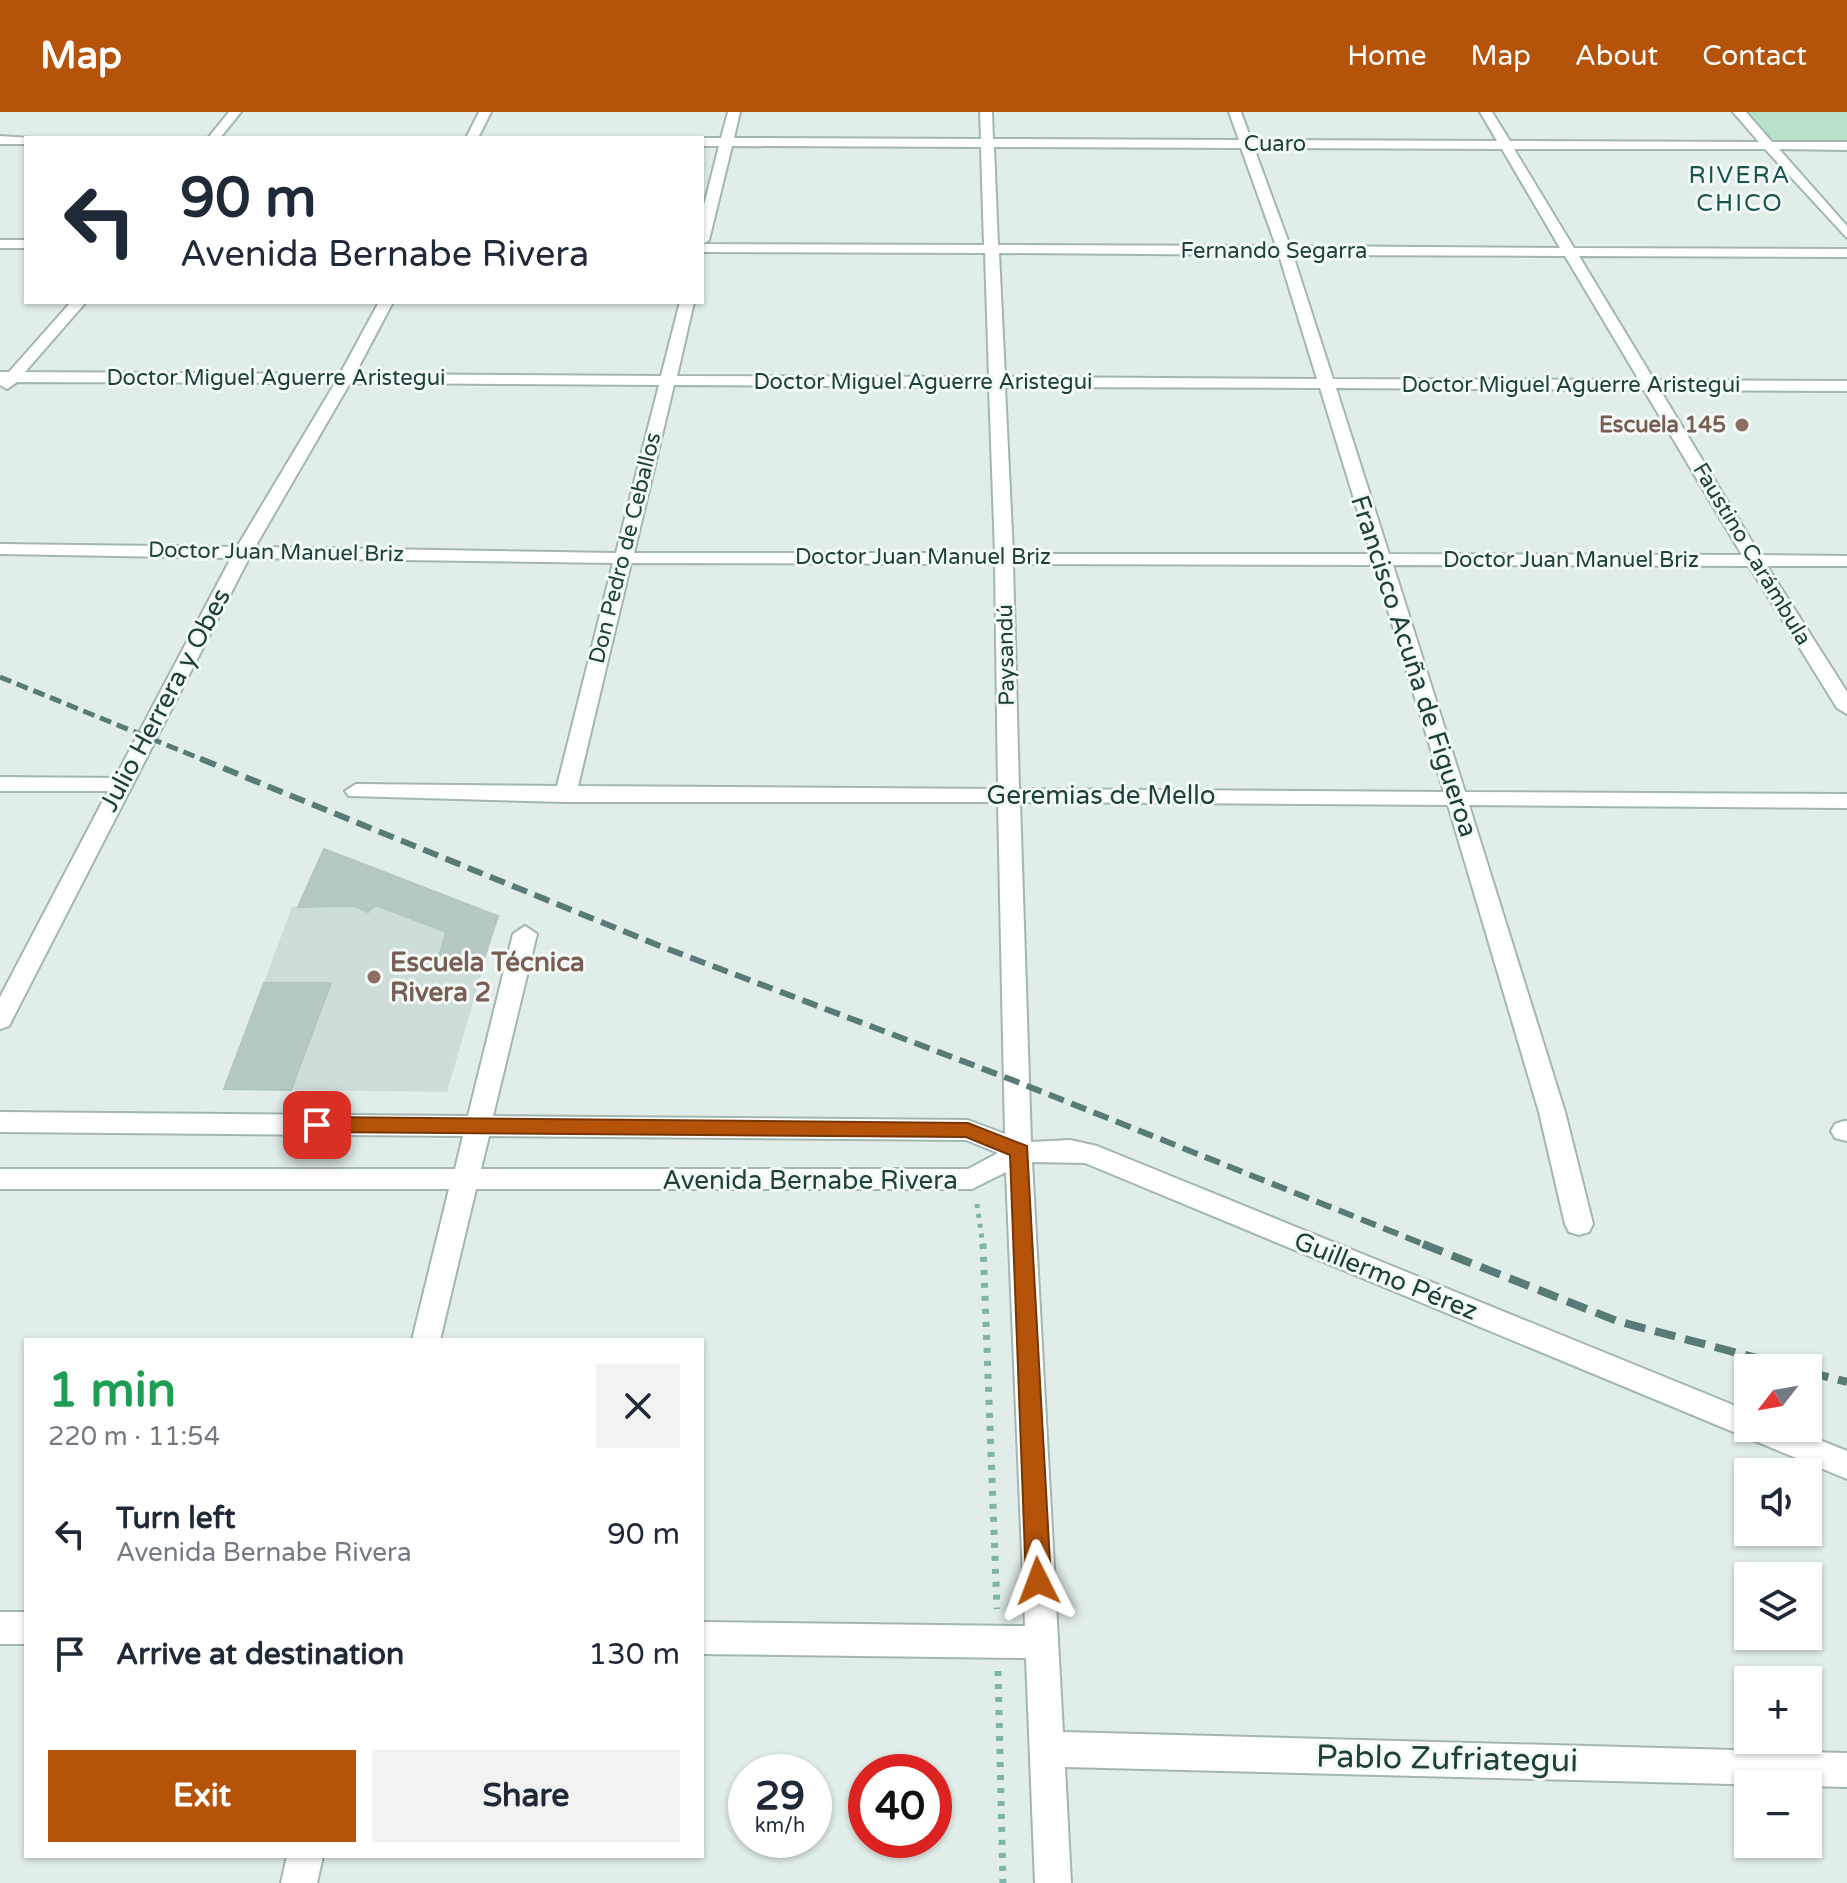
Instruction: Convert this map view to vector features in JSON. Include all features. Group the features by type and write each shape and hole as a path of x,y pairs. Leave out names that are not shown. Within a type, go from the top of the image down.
{"street":[{"path":"216,136 235,112"},
{"path":"473,136 485,112"},
{"path":"704,232 734,112"},
{"name":"Paysandú","path":"986,112 1004,557 1020,1151 1053,1883"},
{"name":"Francisco Acuña de Figueroa","path":"1235,112 1285,252 1456,796 1552,1112 1579,1224"},
{"name":"Faustino Carámbula","path":"1486,112 1754,560 1847,708"},
{"path":"1739,112 1847,234"},
{"path":"0,140 24,140"},
{"name":"Cuaro","path":"704,142 1847,146"},
{"path":"0,244 24,244"},
{"name":"Fernando Segarra","path":"704,248 1847,253"},
{"path":"0,392 6,377 77,304"},
{"name":"Julio Herrera y Obes","path":"0,1020 244,551 345,379 385,304"},
{"name":"Don Pedro de Ceballos","path":"565,795 687,304"},
{"name":"Doctor Miguel Aguerre Aristegui","path":"6,377 1847,386"},
{"name":"Doctor Juan Manuel Briz","path":"0,549 622,558 1847,561"},
{"path":"0,784 120,785"},
{"name":"Geremias de Mello","path":"356,791 565,795 1456,796 1847,801"},
{"path":"426,1338 525,934"},
{"name":"Avenida Bernabe Rivera","path":"0,1122 968,1130 1020,1151"},
{"name":"Guillermo Pérez","path":"1020,1151 1056,1147 1088,1153 1734,1419"},
{"name":"Avenida Bernabe Rivera","path":"0,1179 972,1179 1020,1151"},
{"path":"1790,1442 1847,1465"},
{"path":"0,1628 24,1628"},
{"path":"704,1638 1041,1642"},
{"name":"Pablo Zufriategui","path":"1047,1749 1847,1770"},
{"path":"299,1883 305,1858"}],"path":[{"path":"972,1179 982,1223 998,1643 1003,1883"}],"shaded area":[{"name":"Escuela Técnica Rivera 2","path":"324,849 498,916 447,1092 224,1089 292,907 298,907"}],"green space":[{"path":"1746,112 1847,112 1847,142 1773,142"}],"building":[{"path":"324,849 498,916 480,970 435,971 446,932 376,905 368,912 354,906 298,907"},
{"path":"264,983 331,983 291,1090 224,1089"}],"railway":[{"path":"0,677 206,761"},
{"path":"201,759 660,946 1015,1081 1428,1246"},
{"path":"1423,1244 1617,1321 1741,1354"},
{"path":"1822,1376 1847,1382"}],"place":[{"name":"Escuela 145","path":"1742,425"},
{"name":"Escuela Técnica Rivera 2","path":"374,977"}],"district":[{"name":"RIVERA CHICO","path":"1740,189"}],"route":[{"path":"317,1125 968,1130 1020,1151 1038,1581"}]}
